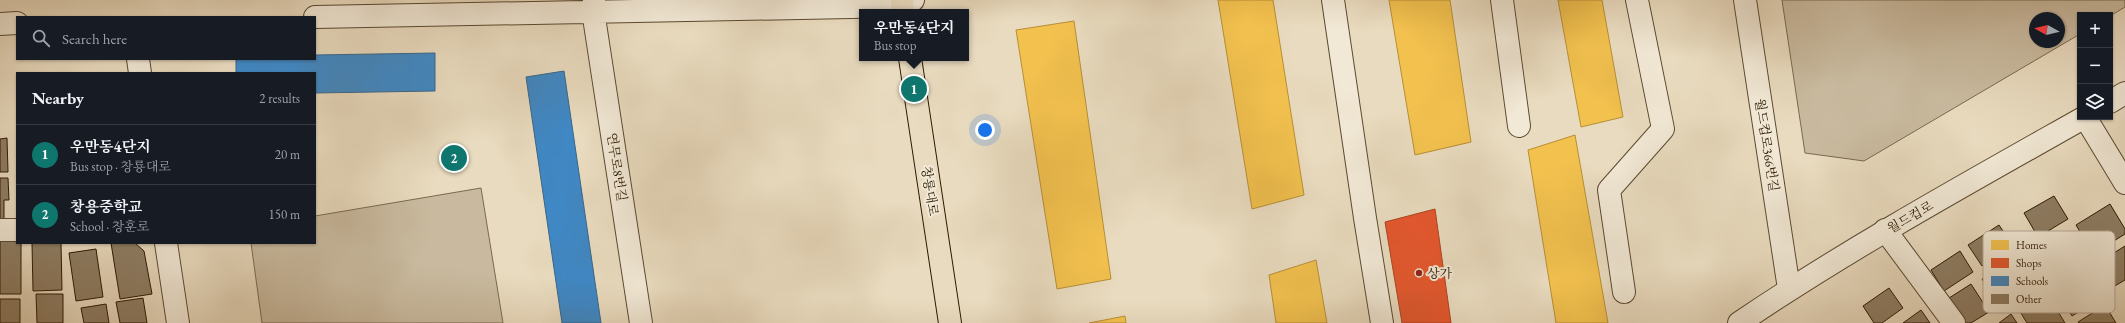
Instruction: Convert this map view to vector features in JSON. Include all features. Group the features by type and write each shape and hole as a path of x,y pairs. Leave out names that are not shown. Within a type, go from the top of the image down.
{"main road":[{"name":"창룡대로","path":"910,61 950,323"}],"street":[{"path":"1333,0 1382,323"},
{"path":"1502,0 1519,126"},
{"path":"1624,292 1609,190 1663,129 1637,0"},
{"name":"월드컵로366번길","path":"1745,0 1789,289"},
{"path":"316,17 594,5 905,4"},
{"name":"연무로8번길","path":"594,5 641,323"},
{"path":"0,24 16,23"},
{"path":"138,60 140,72"},
{"path":"2113,100 2125,93"},
{"name":"월드컵로","path":"1739,323 1789,289 1885,230 2080,120"},
{"path":"2087,120 2125,183"},
{"path":"0,230 16,230"},
{"path":"1885,230 1954,323"},
{"path":"166,244 178,323"}],"shaded area":[{"path":"1782,0 2125,0 2125,7 2113,14 2113,12 2077,12 2077,36 2065,43 2065,12 2029,12 2029,48 2056,48 1864,161 1805,153"},
{"path":"481,188 503,323 262,323 251,244 316,244 316,216"}],"building: Homes":[{"path":"1218,0 1273,0 1304,195 1252,209"},
{"path":"1389,0 1450,0 1471,142 1415,155"},
{"path":"1558,0 1602,0 1623,117 1581,127"},
{"path":"1074,21 1111,279 1057,289 1016,30"},
{"path":"1575,135 1608,323 1556,323 1528,150"},
{"path":"1316,260 1327,323 1276,323 1269,275"},
{"path":"1125,316 1126,323 1089,323"}],"building: Shops":[{"name":"상가","path":"1435,209 1451,323 1402,323 1385,222"}],"building: Schools":[{"path":"435,53 435,91 316,93 316,72 236,72 236,60 316,60 316,55"},
{"path":"564,71 601,323 562,323 526,77"}],"building: Other":[{"path":"7,138 8,172 0,172 0,139"},
{"path":"0,178 8,178 9,200 4,200 4,219 0,219"},
{"path":"2054,196 2068,219 2048,231 2034,231 2024,213"},
{"path":"2110,204 2125,229 2125,234 2115,240 2115,231 2080,231 2076,225"},
{"path":"1999,225 2003,231 1990,231"},
{"path":"1983,235 1983,265 1982,266 1968,245"},
{"path":"0,241 16,241 16,244 21,244 21,294 0,294"},
{"path":"32,244 61,244 62,290 33,291"},
{"path":"111,244 136,244 144,251 152,294 120,299"},
{"path":"2125,246 2125,280 2115,286 2115,252"},
{"path":"96,249 103,297 76,301 69,253"},
{"path":"1960,251 1973,272 1944,291 1931,270"},
{"path":"1971,284 1983,303 1983,313 1987,313 1971,323 1961,323 1946,300"},
{"path":"1889,288 1903,308 1882,323 1874,323 1863,306"},
{"path":"36,294 63,294 63,323 37,323"},
{"path":"143,298 147,323 120,323 116,302"},
{"path":"0,299 20,299 20,323 0,323"},
{"path":"106,304 109,323 84,323 81,308"},
{"path":"1921,310 1930,323 1903,323"},
{"path":"2021,313 2059,313 2065,323 2027,323"},
{"path":"2092,313 2110,313 2116,323 2079,323 2078,322"},
{"path":"2011,314 2017,323 1999,323"}],"place":[{"name":"우만동4단지","path":"914,89"},
{"name":"창용중학교","path":"454,158"},
{"name":"상가","path":"1419,273"}]}
